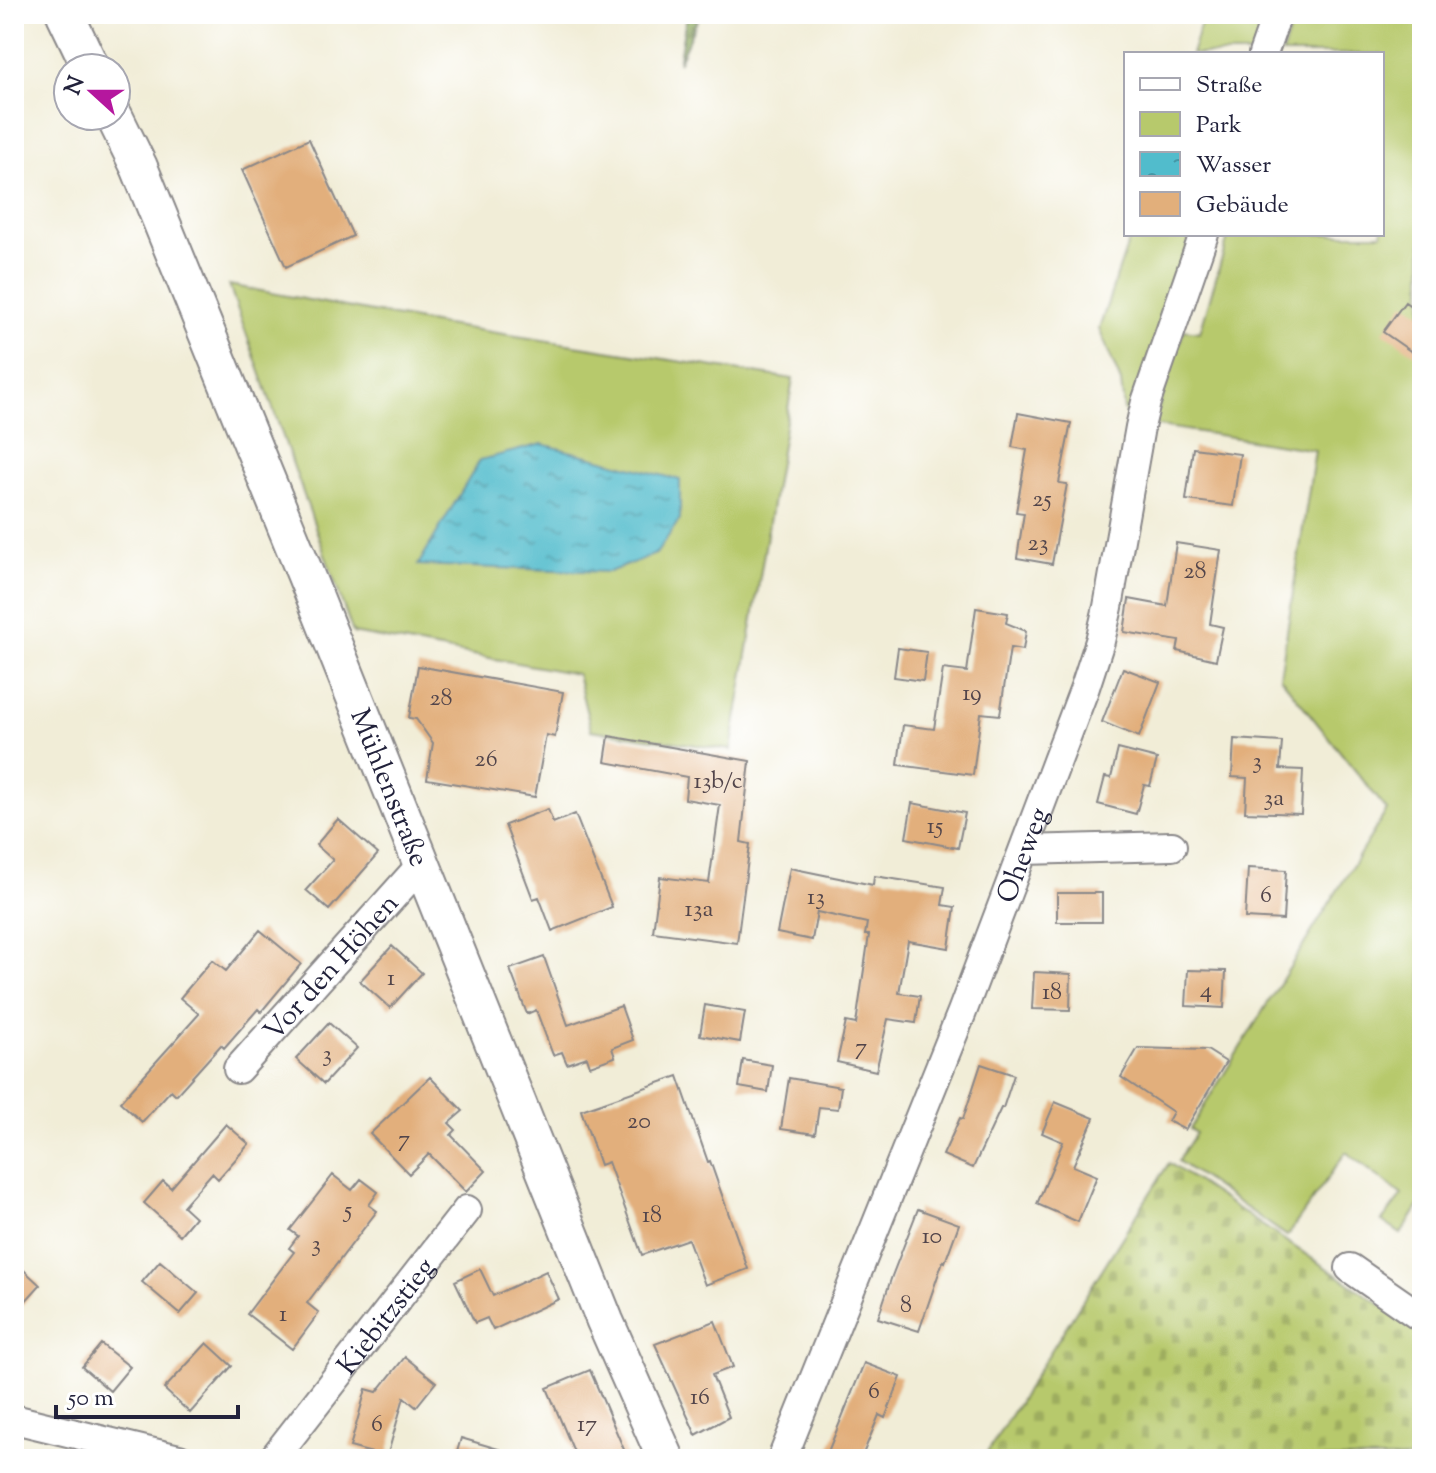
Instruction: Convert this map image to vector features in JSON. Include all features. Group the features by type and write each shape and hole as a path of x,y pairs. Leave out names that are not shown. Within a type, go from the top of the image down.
{"main road":[{"path":"65,14 83,52"},
{"name":"Mühlenstraße","path":"122,132 139,167 623,1363 666,1459"}],"street":[{"path":"1264,52 1277,14"},
{"name":"Oheweg","path":"782,1459 962,1012 1085,687 1100,641 1146,402 1203,236"},
{"path":"1024,850 1172,846"},
{"name":"Vor den Höhen","path":"238,1069 421,865"},
{"name":"Kiebitzstieg","path":"273,1459 467,1210"},
{"path":"1350,1268 1422,1318"},
{"path":"14,1419 179,1459"}],"green space":[{"path":"687,14 700,14 678,63"},
{"path":"1204,14 1293,14 1279,52 1192,52"},
{"path":"1295,14 1422,14 1422,1201 1401,1234 1382,1221 1402,1195 1346,1152 1287,1236 1178,1161 1196,1133 1190,1129 1387,810 1280,677 1315,450 1153,425 1184,330 1200,332 1228,236 1384,236 1384,52 1283,52"},
{"path":"1130,236 1214,236 1130,422 1124,410 1121,382 1099,329"},
{"path":"229,285 420,321 793,379 731,750 591,730 577,674 353,633"},
{"path":"1169,1163 1422,1332 1422,1444 1412,1459 983,1459"}],"water":[{"path":"542,444 680,480 680,519 656,554 609,572 418,565 480,460"}],"building":[{"path":"309,139 353,236 286,267 242,170"},
{"path":"1405,302 1422,314 1422,359 1383,332"},
{"path":"1018,413 1071,423 1059,483 1067,484 1052,564 1017,558 1024,513 1016,512 1027,450 1012,447"},
{"path":"1193,448 1240,454 1233,506 1186,500"},
{"path":"1176,543 1221,550 1210,624 1223,627 1216,660 1177,651 1179,641 1124,632 1129,599 1167,606"},
{"path":"976,608 1008,613 1006,623 1026,631 1023,650 1010,648 1000,715 981,713 973,775 898,765 903,725 934,729 943,669 967,672"},
{"path":"898,648 927,652 923,681 894,677"},
{"path":"418,666 563,692 555,737 546,735 535,797 427,779 433,743 416,719 409,718"},
{"path":"1123,668 1160,682 1139,737 1102,722"},
{"path":"609,736 750,761 741,842 750,844 737,943 653,932 660,877 709,883 720,805 685,799 687,777 605,762"},
{"path":"1234,739 1282,742 1280,769 1303,770 1301,814 1245,812 1247,778 1232,777"},
{"path":"1118,749 1157,759 1150,786 1144,785 1136,814 1098,804 1105,777 1111,778"},
{"path":"912,803 965,813 958,848 906,838"},
{"path":"548,809 553,823 575,814 612,907 552,931 539,897 533,899 505,825"},
{"path":"338,819 378,854 329,910 306,890 333,860 316,845"},
{"path":"790,868 873,885 874,876 945,887 942,905 955,907 949,948 908,941 899,993 920,996 916,1023 888,1019 876,1071 837,1062 846,1022 856,1024 869,935 865,935 867,923 817,912 812,940 777,933"},
{"path":"1248,868 1286,870 1283,920 1245,918"},
{"path":"1057,893 1102,893 1102,922 1057,922"},
{"path":"260,930 301,964 261,1012 258,1009 176,1095 171,1090 142,1122 120,1102 199,1014 180,998 212,960 226,971"},
{"path":"392,946 422,973 390,1008 360,981"},
{"path":"544,957 568,1025 621,1006 633,1040 612,1048 615,1057 590,1066 587,1057 567,1064 562,1052 553,1055 536,1010 527,1014 510,969"},
{"path":"1188,970 1226,971 1224,1008 1186,1006"},
{"path":"1034,972 1071,974 1070,1010 1032,1009"},
{"path":"705,1005 745,1012 740,1042 700,1035"},
{"path":"329,1023 357,1048 324,1084 296,1059"},
{"path":"1138,1048 1207,1050 1226,1062 1185,1130 1168,1121 1173,1112 1121,1077"},
{"path":"743,1060 772,1065 768,1092 739,1087"},
{"path":"981,1064 1014,1075 1003,1108 973,1168 943,1155 960,1118 963,1119"},
{"path":"678,1076 748,1269 705,1285 688,1239 642,1255 608,1162 600,1165 581,1110"},
{"path":"430,1077 463,1111 449,1123 456,1130 451,1135 486,1171 466,1192 429,1154 409,1174 370,1134"},
{"path":"789,1078 841,1087 838,1109 819,1107 815,1134 781,1129"},
{"path":"1055,1102 1094,1118 1073,1166 1097,1176 1078,1222 1037,1204 1063,1142 1042,1133"},
{"path":"226,1124 249,1144 218,1179 212,1173 183,1206 195,1217 180,1235 144,1203 163,1181 171,1188"},
{"path":"333,1175 352,1190 361,1179 378,1192 369,1205 377,1211 307,1303 319,1313 292,1349 247,1314 294,1252 289,1248 298,1236 290,1230"},
{"path":"918,1209 959,1224 919,1331 878,1318"},
{"path":"14,1261 40,1285 14,1314"},
{"path":"160,1261 198,1293 180,1314 142,1282"},
{"path":"480,1269 493,1296 546,1271 559,1299 493,1330 487,1318 475,1323 455,1281"},
{"path":"715,1321 733,1367 712,1375 729,1417 696,1435 655,1344"},
{"path":"207,1343 232,1366 190,1413 164,1389"},
{"path":"101,1344 130,1367 110,1391 82,1367"},
{"path":"405,1357 436,1382 416,1407 404,1397 387,1457 350,1447 366,1389 377,1392"},
{"path":"864,1363 901,1377 885,1418 879,1415 861,1459 825,1459"},
{"path":"590,1370 628,1459 577,1459 547,1388"},
{"path":"461,1438 515,1454 514,1459 455,1459"}]}
